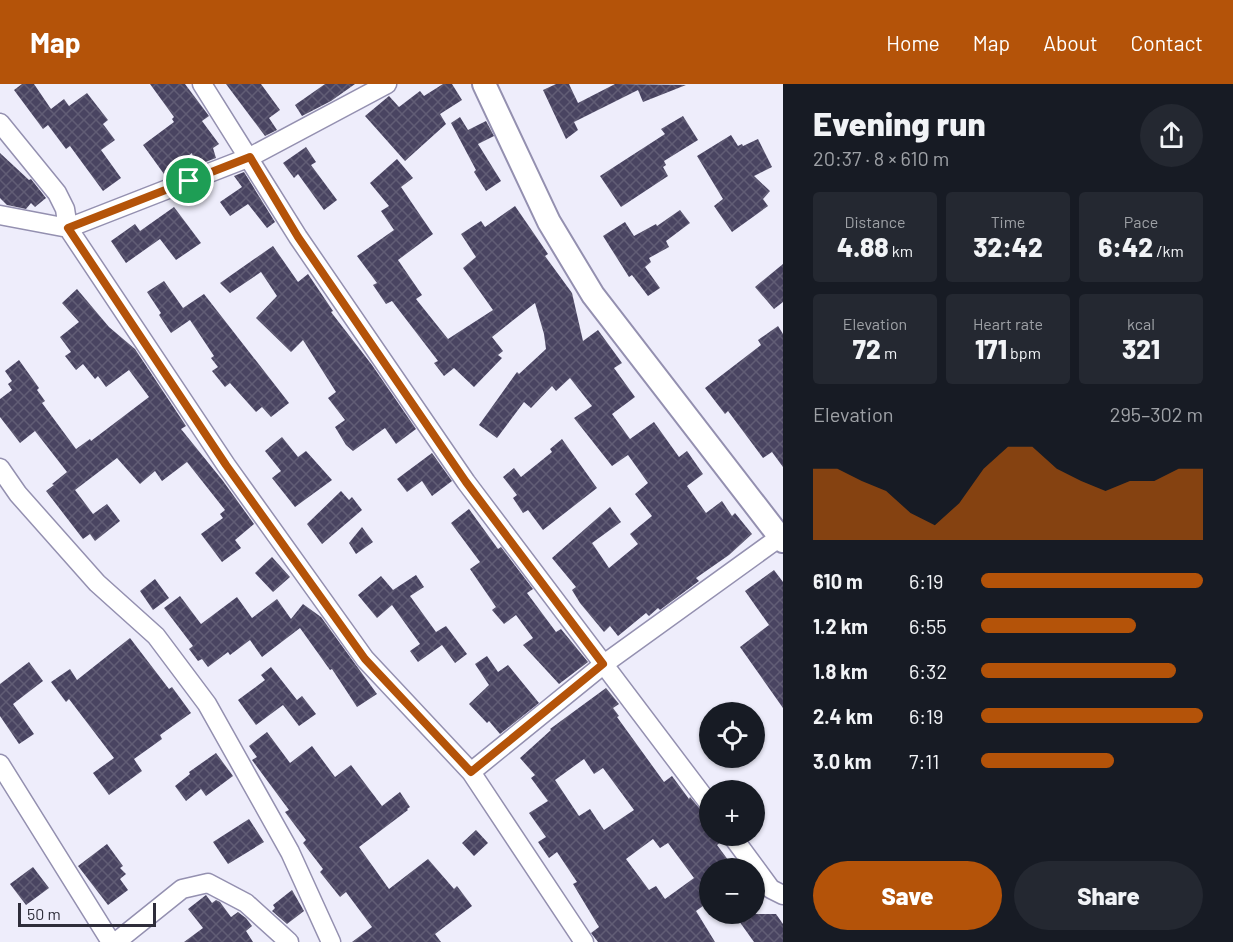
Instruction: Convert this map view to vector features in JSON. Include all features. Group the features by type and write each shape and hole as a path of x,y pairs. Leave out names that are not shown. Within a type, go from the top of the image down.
{"main road":[{"path":"484,84 549,222 593,295 782,539"}],"street":[{"path":"202,84 250,157 298,237 466,482 699,791"},
{"path":"0,215 68,228 250,157 389,84"},
{"path":"0,123 57,193 65,209 68,228 226,465 365,659 471,772 584,942"},
{"path":"0,468 18,494 97,583 156,636 207,704 290,852 331,942"},
{"path":"471,772 603,664 782,539"},
{"path":"0,764 111,942"},
{"path":"739,846 771,889 783,895"},
{"path":"116,942 182,890 208,883 246,903 289,942"}],"building":[{"path":"22,84 34,84 51,109 64,99 69,106 87,93 108,120 103,124 115,140 101,150 121,178 103,191 70,146 66,149 48,125 43,129 14,90"},
{"path":"150,84 185,84 209,116 202,121 219,144 213,148 216,158 195,166 192,153 164,174 143,145 174,122 172,119 174,117"},
{"path":"226,84 261,84 280,110 269,118 277,130 265,136"},
{"path":"325,84 355,84 331,101 302,116 295,105"},
{"path":"443,84 452,84 462,100 440,114 446,124 405,161 365,116 389,96 399,107 420,91 424,96"},
{"path":"556,84 569,84 578,103 615,84 686,85 643,102 638,90 574,122 578,130 566,139 543,90"},
{"path":"683,116 698,140 664,161 666,165 663,167 668,176 621,207 600,176 665,134 661,129"},
{"path":"460,117 468,130 486,121 494,136 478,144 501,181 486,191 474,172 476,170 451,123"},
{"path":"731,135 738,146 758,139 772,167 754,176 770,191 763,199 768,206 732,232 714,206 723,199 697,156"},
{"path":"306,147 316,162 311,165 337,200 324,210 298,174 294,178 283,163"},
{"path":"0,153 29,180 31,179 46,198 35,207 31,203 26,209 7,205 0,198"},
{"path":"397,159 413,178 401,187 433,234 398,260 422,295 416,299 448,339 493,310 463,268 476,257 461,234 481,221 485,227 515,206 548,254 545,256 572,293 583,341 598,330 622,363 614,368 635,397 612,414 630,439 654,422 679,457 687,451 703,474 687,486 706,513 722,501 732,516 735,513 752,534 729,555 696,578 699,581 660,610 658,608 649,616 646,613 618,636 610,626 604,632 580,603 572,590 576,587 552,558 610,507 621,522 592,543 609,568 638,544 630,534 652,516 635,494 648,483 628,455 612,466 574,418 592,406 570,378 556,391 552,386 531,408 524,402 497,438 479,425 517,372 519,374 546,349 535,303 492,337 503,351 498,355 502,358 474,387 454,368 444,376 434,363 438,361 392,301 386,304 373,285 377,283 357,256 394,230 381,211 389,206 370,183"},
{"path":"244,172 275,222 267,228 248,204 230,216 220,202 242,187 234,176"},
{"path":"174,207 201,243 176,260 160,239 126,263 111,241 135,224 140,231"},
{"path":"680,210 690,223 666,241 669,247 649,258 651,262 645,267 660,288 648,296 632,275 629,277 603,236 625,222 634,236 656,224 657,226"},
{"path":"273,246 298,282 308,274 333,311 331,312 372,365 416,429 396,444 385,428 353,451 346,445 335,427 345,420 328,398 336,392 303,340 291,352 256,318 277,296 261,272 230,293 220,283"},
{"path":"783,264 783,302 774,309 755,287"},
{"path":"164,281 183,308 204,294 289,403 271,417 262,407 256,412 230,383 225,387 212,371 218,367 211,358 214,356 190,320 171,333 159,315 161,313 147,292"},
{"path":"77,289 109,327 135,349 186,426 181,429 254,524 235,540 241,548 222,562 201,534 223,518 220,514 225,510 187,462 162,481 155,471 140,484 117,458 75,490 93,514 107,504 120,521 95,541 90,534 83,539 46,491 67,472 35,431 20,443 0,417 0,399 12,390 8,384 12,381 5,371 19,360 39,388 37,390 45,401 42,403 76,449 90,439 91,441 149,397 129,370 106,387 98,376 95,379 83,364 76,370 65,356 71,352 60,337 79,322 62,303"},
{"path":"778,326 783,334 783,467 772,452 763,458 728,411 725,414 705,388 761,345 758,340"},
{"path":"282,437 298,457 306,451 332,480 295,507 272,478 281,471 265,451"},
{"path":"562,439 597,488 543,530 528,510 523,513 513,498 517,495 503,477 514,468 521,477 552,452 550,449"},
{"path":"432,453 452,481 432,496 422,481 407,492 397,479"},
{"path":"341,491 349,500 352,497 362,510 322,544 307,524"},
{"path":"469,509 498,549 501,547 533,589 527,593 556,632 561,629 588,662 559,684 523,645 533,638 516,615 504,624 492,610 496,607 470,569 480,562 451,523"},
{"path":"362,527 373,542 356,554 349,543"},
{"path":"272,557 290,577 273,592 255,573"},
{"path":"774,570 783,582 783,708 740,647 769,625 745,591"},
{"path":"416,575 424,587 410,596 436,632 446,626 467,654 455,663 442,645 418,662 410,651 420,644 392,605 377,618 358,595 381,576 393,590"},
{"path":"155,579 169,598 153,610 140,591"},
{"path":"180,596 201,624 237,597 252,618 277,599 291,619 303,604 321,617 377,694 357,707 332,669 330,670 300,628 262,657 250,640 230,655 228,652 208,667 202,659 198,661 189,649 193,646 164,608"},
{"path":"130,638 169,689 172,687 191,713 160,735 162,739 134,759 142,771 109,795 93,773 114,758 69,699 66,702 51,682 70,669 77,680"},
{"path":"487,656 498,672 508,665 539,703 500,734 469,704 489,685 475,664"},
{"path":"29,662 43,681 13,704 34,734 19,744 0,716 0,684"},
{"path":"271,667 297,700 302,696 316,714 299,726 283,705 256,725 238,700 265,680 261,675"},
{"path":"606,688 619,704 613,708 619,716 617,717 664,782 672,776 689,799 690,797 699,808 699,846 718,846 727,858 699,858 699,909 696,911 699,916 699,924 704,924 715,942 598,942 591,933 599,927 573,884 577,882 557,852 549,858 538,842 546,837 529,813 548,801 531,778 535,775 520,758 551,730","holes":["584,759 594,774 603,768 634,810 604,830 590,809 579,816 555,780","653,839 660,848 668,843 694,878 665,899 656,886 649,890 626,859"]},
{"path":"267,732 290,763 312,746 335,777 351,765 382,806 400,792 410,807 408,810 359,847 389,889 428,859 454,889 457,886 472,906 435,934 441,942 352,942 372,927 346,892 340,897 320,872 323,869 303,843 306,840 285,812 289,810 252,760 257,757 249,746"},
{"path":"216,753 233,776 206,796 201,789 186,801 175,786 190,774 189,772"},
{"path":"249,819 264,842 228,864 213,842"},
{"path":"476,830 488,843 474,856 462,843"},
{"path":"107,844 123,866 120,868 126,874 120,879 128,890 108,905 78,866"},
{"path":"33,867 49,888 26,905 10,884"},
{"path":"292,890 304,911 287,924 272,911 275,908 273,905"},
{"path":"206,895 212,903 216,900 220,902 231,917 238,912 246,918 252,926 246,931 253,942 184,942 203,928 188,909"},
{"path":"765,914 776,914 783,924 783,942 754,942 741,924 765,924"}],"route":[{"path":"250,157 298,237 466,482 603,664 471,772 365,659 226,465 68,228 189,181 250,157"}]}
